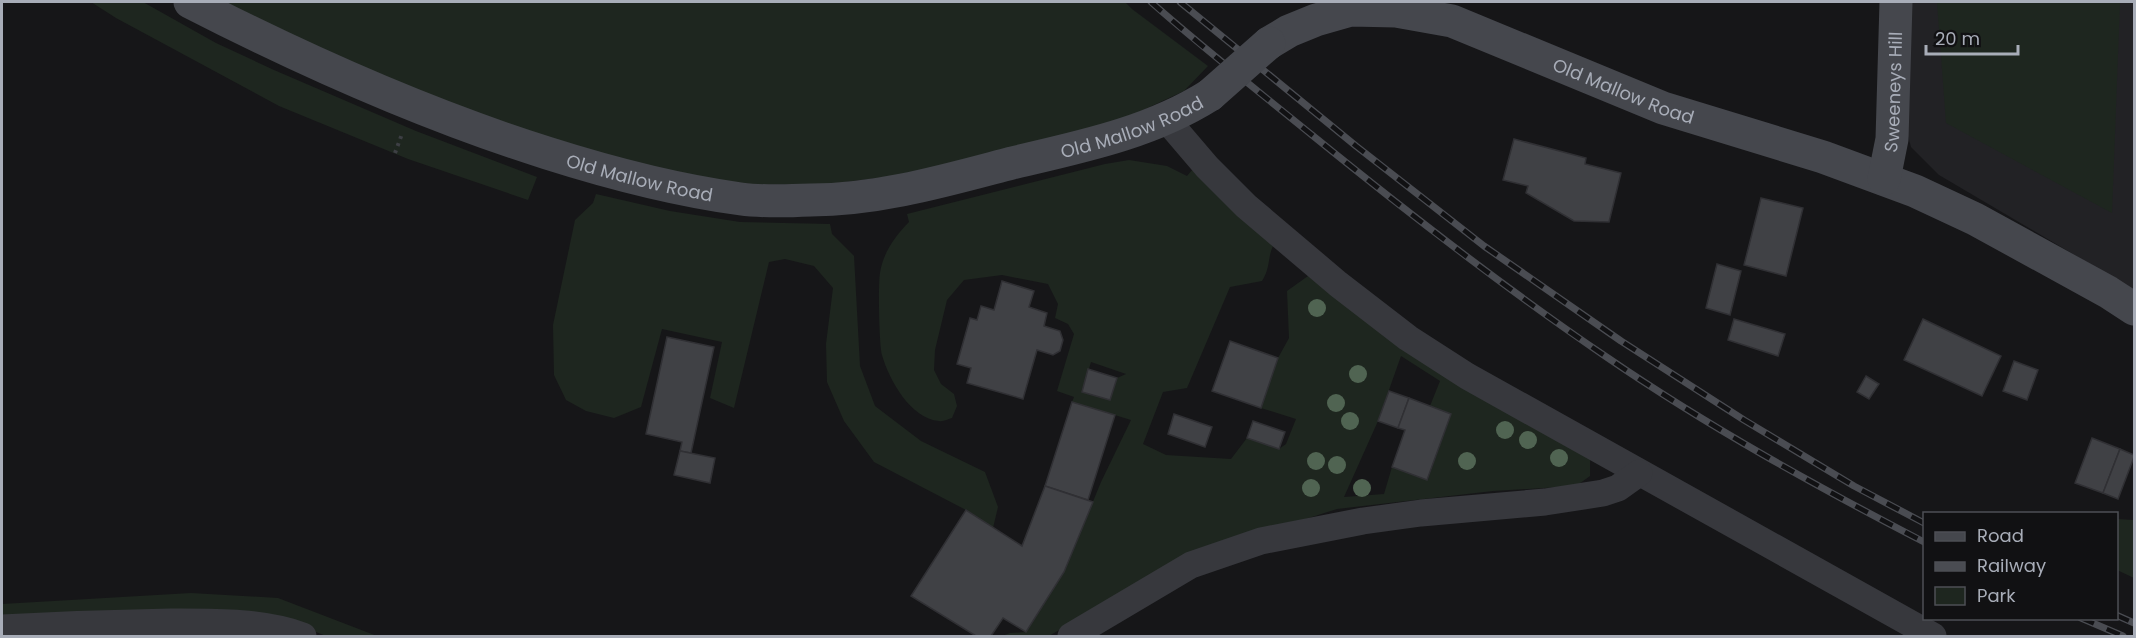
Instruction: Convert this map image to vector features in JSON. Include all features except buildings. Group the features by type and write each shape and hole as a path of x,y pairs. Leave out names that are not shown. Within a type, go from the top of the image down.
{"street":[{"name":"Old Mallow Road","path":"190,2 372,90 486,134 594,168 670,186 744,199 814,200 868,196 936,182 1098,142 1166,119 1210,95 1269,43 1289,31 1351,10 1396,10 1452,21 1663,108 1823,157 1884,179 1975,219 2108,292 2134,309"},
{"name":"Sweeneys Hill","path":"1884,179 1892,139 1896,2"},
{"path":"1166,119 1207,167 1246,206 1338,284 1408,338 1467,376 1933,636"},
{"path":"1071,636 1191,566 1261,541 1363,521 1421,513 1545,502 1602,493 1618,488 1639,472"},
{"path":"2,628 99,623 212,622 258,626 303,636"}],"shaded area":[{"path":"1909,2 2134,2 2134,290 1939,175 1911,147 1904,121"}],"green space":[{"path":"91,2 143,2 216,43 274,70 416,131 537,177 528,200 408,159 279,106 116,18"},
{"path":"221,2 1125,2 1208,66 1184,91 1113,124 901,175 829,184 757,185 671,174 545,141 382,80"},
{"path":"1937,2 2120,2 2112,213 1946,123"},
{"path":"1129,160 1167,166 1187,176 1192,170 1274,244 1262,281 1230,287 1187,388 1163,392 1143,444 1166,455 1231,459 1247,438 1279,449 1286,444 1296,419 1261,408 1278,358 1289,338 1287,291 1308,276 1590,457 1590,476 1576,486 1493,491 1337,509 1192,555 1049,636 1002,636 1026,632 1064,572 1101,482 1131,420 1072,402 1074,397 1057,391 1074,334 1068,324 1055,318 1058,304 1048,284 1002,275 964,280 947,300 935,350 934,370 941,384 954,394 957,406 952,418 942,421 929,419 919,413 903,397 885,365 880,339 879,279 890,245 909,222 907,214","holes":["1401,356 1440,381 1430,406 1451,414 1428,479 1392,467 1384,494 1344,497 1378,421","1091,362 1126,374 1117,378 1110,400 1082,392"]},
{"path":"596,194 670,211 740,222 830,224 832,234 854,256 860,366 875,406 921,441 985,472 998,507 993,528 966,510 874,462 844,421 827,382 826,344 833,288 814,266 785,259 769,262 734,408 710,398 722,342 662,329 641,407 614,418 586,411 566,400 554,375 553,325 575,220 593,203"},
{"path":"2118,519 2134,520 2134,578 2118,570"},
{"path":"191,593 278,598 377,636 326,636 301,626 2,623 2,604"}],"railway":[{"path":"1151,2 1384,193 1570,332 1724,432 1923,541"},
{"path":"1180,2 1356,146 1484,246 1621,341 1744,420 1854,486 1923,522"},
{"path":"2118,616 2134,623"},
{"path":"2086,620 2123,636"}]}
